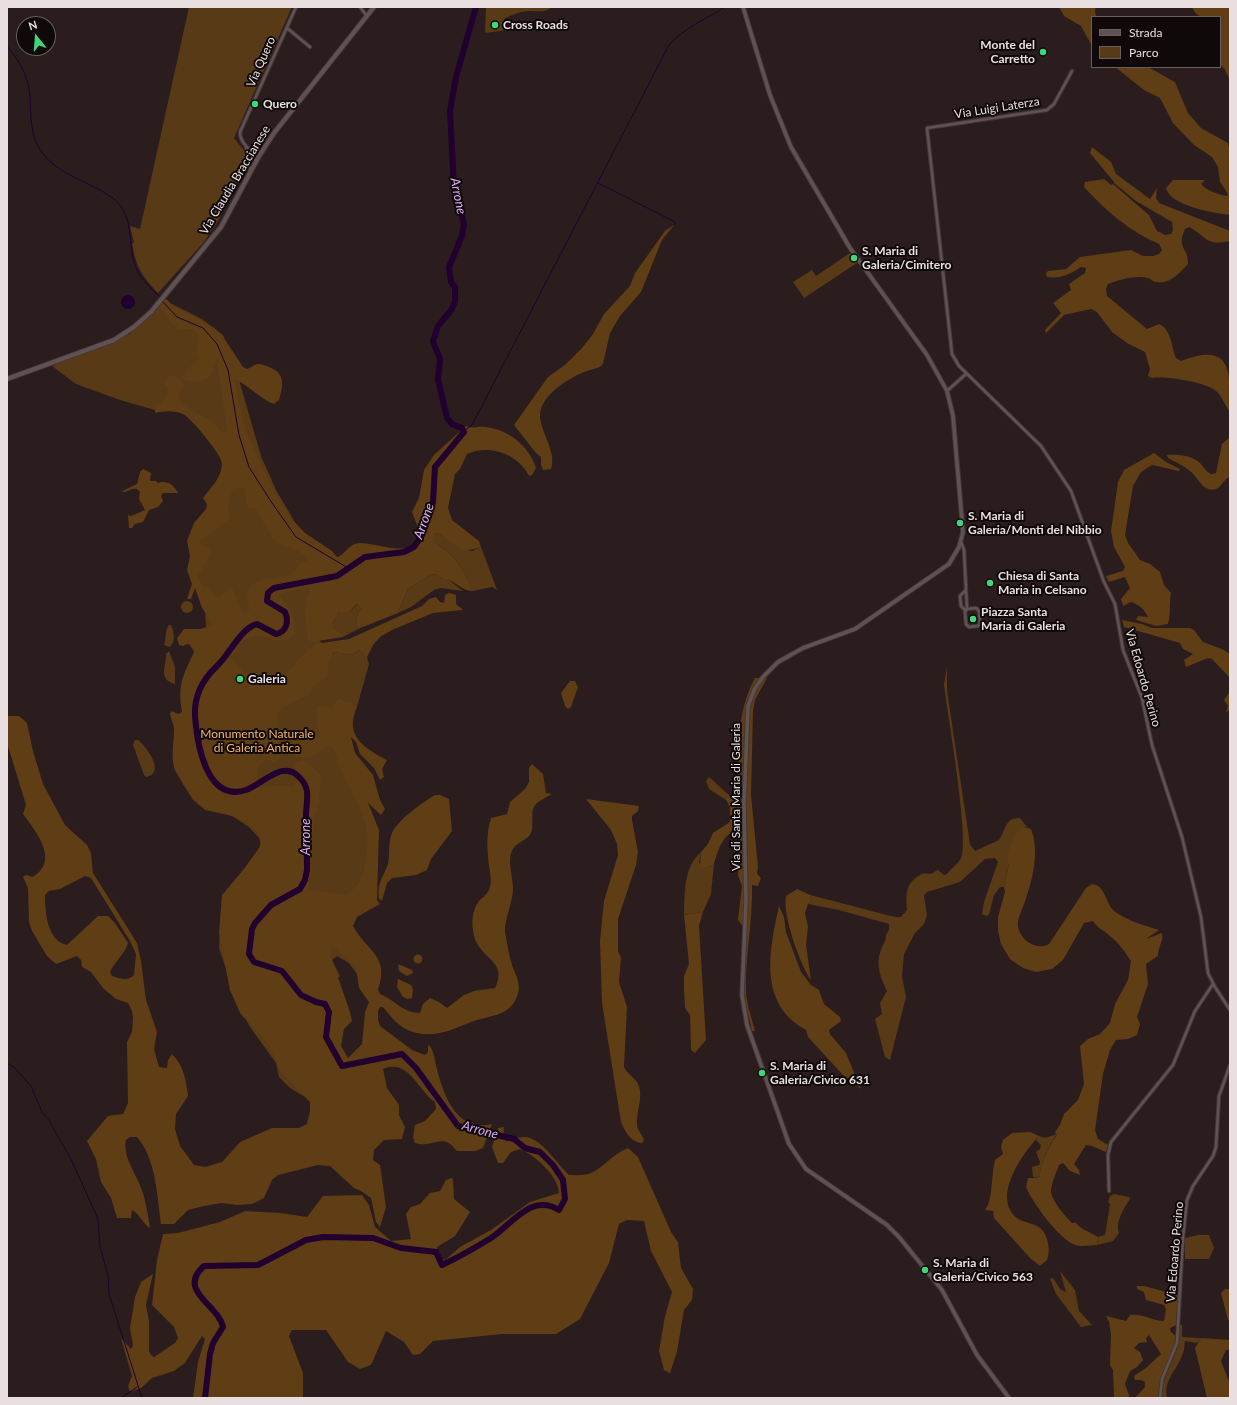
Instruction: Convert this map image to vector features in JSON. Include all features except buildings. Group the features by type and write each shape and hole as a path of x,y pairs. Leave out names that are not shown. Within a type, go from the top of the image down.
{"main road":[{"name":"Via Claudia Braccianese","path":"7,378 111,341 128,332 140,323 154,309 216,234 256,161 276,130 332,62 366,15 374,7"}],"street":[{"name":"Via Quero","path":"256,161 250,156 246,146 241,140 240,132 296,7"},
{"path":"360,7 366,15"},
{"name":"Via di Santa Maria di Galeria","path":"743,7 773,102 791,147 843,238 927,355 947,391 953,416 962,532 961,542 956,555 949,564 933,577 855,629 789,655 771,668 753,693 748,706 746,723 744,804 746,901 742,996 748,1025 789,1144 806,1169 886,1224 899,1238 942,1290 977,1355 1009,1398"},
{"path":"287,28 310,48"},
{"name":"Via Luigi Laterza","path":"926,128 1047,110 1054,104 1072,71"},
{"name":"Via Edoardo Perino","path":"926,128 952,354 956,362 966,374 1041,446 1071,491 1103,579 1115,604 1124,653 1142,698 1153,750 1184,844 1201,917 1207,969 1213,984 1230,1010"},
{"name":"Via Quero","path":"246,146 250,172"},
{"path":"246,146 256,152 262,151"},
{"path":"947,391 966,374"},
{"path":"961,542 964,550 966,590 966,610 967,626 978,626 980,623 978,609 966,610 961,606 960,596 966,590"},
{"path":"1109,1191 1108,1155 1111,1142 1173,1065 1194,1010 1213,984"},
{"name":"Via Edoardo Perino","path":"1160,1398 1162,1379 1178,1343 1183,1236 1187,1200 1193,1186 1213,1156 1216,1147 1219,1096 1230,1064"}],"green space":[{"path":"189,7 292,7 234,138 246,153 247,165 218,221 204,242 158,293 143,276 140,270 132,243 134,243 130,226 140,229"},
{"name":"Cross Roads","path":"486,7 552,7 544,11 519,12 504,19 507,30 485,33"},
{"path":"1059,7 1096,7 1096,16 1091,16 1091,44 1081,26 1064,16"},
{"path":"1192,7 1230,7 1230,80 1224,68 1221,66 1221,16 1200,16"},
{"path":"1116,68 1150,68 1175,82 1188,113 1201,128 1228,143 1230,153 1230,215 1194,208 1175,200 1169,194 1166,188 1173,180 1205,180 1201,184 1206,188 1220,195 1227,196 1228,194 1220,182 1218,167 1212,157 1194,145 1173,123 1160,98 1144,90"},
{"path":"1092,147 1111,162 1116,174 1150,199 1157,188 1156,198 1159,203 1230,231 1230,241 1211,242 1189,227 1185,229 1182,241 1182,245 1187,255 1188,264 1174,278 1165,282 1155,282 1143,277 1128,278 1108,284 1106,289 1107,296 1147,329 1159,324 1163,327 1169,334 1176,358 1181,361 1198,356 1211,355 1219,358 1225,364 1228,373 1230,384 1230,412 1222,398 1211,388 1185,380 1152,378 1148,376 1150,369 1145,352 1127,343 1112,332 1097,312 1091,309 1064,315 1046,333 1045,330 1061,313 1053,303 1071,290 1069,284 1085,273 1086,268 1081,267 1061,277 1047,277 1046,273 1048,271 1066,269 1080,257 1131,250 1143,256 1153,256 1159,254 1162,250 1159,244 1148,239 1118,220 1084,187 1085,182 1104,179 1111,185 1113,184 1149,215 1157,231 1165,235 1171,234 1173,230 1172,222 1136,201 1114,183 1090,153"},
{"path":"674,225 662,240 641,292 620,316 610,333 603,364 563,383 550,395 541,408 541,423 552,456 551,469 543,470 541,465 541,457 536,453 514,425 548,377 566,364 582,348 593,334 604,314 630,286 635,273 665,231"},
{"path":"850,253 857,263 804,298 793,282 812,270 816,276"},
{"name":"Monumento Naturale di Galeria Antica","path":"165,298 170,303 202,319 223,335 224,338 222,340 235,366 261,456 276,490 299,529 337,557 341,565 318,639 333,655 334,652 352,655 359,650 365,657 367,657 369,664 357,707 352,702 346,702 342,699 366,810 371,873 342,910 355,951 359,977 349,963 337,956 332,960 340,976 333,984 327,1107 290,1088 279,1077 276,1063 250,1027 238,1004 219,948 221,909 262,849 259,838 249,827 232,816 205,810 193,800 183,784 180,774 183,712 195,653 189,644 183,643 183,636 206,627 205,609 198,592 194,545 225,465 219,445 201,422 173,408 155,410 120,400 76,384 52,366 129,334 145,320"},
{"path":"166,299 173,306 214,328 224,338 243,367 247,369 257,364 261,364 271,368 279,374 282,381 282,390 279,400 274,404 234,379 245,429 273,490 290,517 305,533 332,551 337,557 343,554 352,545 360,543 401,549 416,545 421,539 412,512 419,498 424,470 434,455 466,426 493,428 509,435 523,445 533,460 536,468 532,475 529,476 518,462 510,457 502,453 484,450 467,454 460,469 455,474 448,508 452,520 479,541 481,547 468,550 463,549 438,533 434,535 434,541 447,551 459,564 472,591 449,580 445,581 436,574 430,575 408,589 398,613 358,629 356,618 361,608 357,604 349,612 339,612 333,623 333,628 343,634 343,637 312,642 308,640 305,620 305,609 310,590 308,587 290,591 280,595 295,622 296,629 294,635 288,639 279,641 258,636 249,638 238,646 231,658 242,671 268,682 283,677 308,649 313,648 314,644 349,639 422,606 429,599 436,597 440,602 444,603 445,595 449,593 456,595 456,604 463,610 433,613 392,630 380,637 373,645 367,657 365,657 359,650 352,655 334,652 328,666 327,677 314,685 308,695 282,708 277,715 280,759 274,763 266,759 258,767 258,788 281,785 294,787 296,779 294,763 303,760 314,768 321,776 319,803 315,815 310,846 309,889 346,895 359,883 364,869 367,839 366,825 360,808 340,769 336,754 332,748 325,746 315,755 302,758 293,755 291,747 295,735 304,727 318,735 316,722 317,707 320,705 333,708 337,700 342,699 346,702 352,702 357,707 353,726 358,740 371,751 387,760 382,769 384,777 380,780 374,768 360,754 356,742 351,737 355,753 373,775 380,800 385,809 381,815 368,803 379,830 377,900 380,904 357,917 353,926 379,961 381,978 378,990 380,994 404,1009 420,1013 423,1004 430,998 447,1008 464,995 474,991 495,988 498,979 496,966 478,946 472,924 474,909 487,893 491,885 487,842 491,818 507,814 510,802 525,789 529,782 529,768 532,764 543,774 546,793 552,794 539,801 534,807 531,833 513,849 510,858 513,891 505,932 512,965 519,986 518,994 511,1007 500,1014 435,1034 410,1031 398,1024 383,1007 380,1007 378,1011 380,1026 412,1050 425,1055 428,1052 428,1045 430,1046 441,1083 449,1103 462,1118 470,1123 480,1125 492,1124 483,1148 475,1151 457,1151 452,1145 442,1141 427,1144 415,1143 413,1137 415,1125 425,1121 436,1109 435,1102 412,1077 400,1068 392,1067 383,1069 387,1088 399,1105 399,1115 405,1127 402,1139 384,1140 374,1150 373,1160 380,1165 386,1207 380,1227 376,1222 371,1198 354,1188 330,1166 318,1165 278,1175 272,1180 264,1198 252,1204 237,1205 221,1203 204,1206 188,1210 174,1224 161,1224 157,1190 152,1167 143,1146 137,1137 130,1137 126,1140 125,1146 128,1159 142,1190 150,1228 132,1210 131,1218 117,1218 111,1198 101,1182 96,1159 87,1141 108,1116 123,1114 128,1103 127,1042 132,1032 132,1011 128,1003 116,999 103,988 91,972 82,967 81,960 77,956 56,964 47,956 32,931 29,922 28,888 23,877 26,875 33,877 41,870 45,863 45,854 39,837 23,814 26,805 7,743 7,716 19,716 27,723 33,751 43,784 65,825 87,845 91,853 93,873 137,943 146,1000 157,1032 154,1049 159,1067 167,1068 168,1060 172,1054 182,1068 185,1079 188,1096 176,1114 175,1129 180,1146 194,1165 205,1167 222,1162 240,1142 272,1128 299,1128 307,1124 310,1111 310,1102 280,1071 269,1045 240,1013 230,990 219,933 222,895 244,869 259,848 262,840 254,829 244,822 226,814 208,810 201,805 192,797 185,787 176,772 173,762 174,726 170,714 172,711 178,714 182,712 180,693 182,679 195,650 189,643 183,646 179,645 177,638 184,629 206,629 213,624 202,608 195,588 191,599 187,599 192,584 187,570 190,556 187,541 194,523 206,509 207,504 203,498 218,478 222,464 212,446 199,429 187,417 173,411 155,413 155,407 163,401 168,389 164,383 168,377 173,375 184,383 179,398 183,404 194,412 213,422 222,433 227,430 217,362 221,359 216,360 211,376 204,380 192,382 184,380 181,377 186,376 186,370 198,361 196,354 198,340 197,334 194,329 178,329 172,324 162,308 158,308","holes":["243,487 248,508 256,509 274,540 303,554 307,558 307,561 302,562 289,575 256,582 248,590 247,597 249,610 245,613 242,612 232,587 218,597 207,587 203,587 198,576 212,551 199,542 231,518 228,509 231,490","85,876 91,878 130,941 136,954 134,975 123,979 112,976 110,972 114,964 125,951 128,943 115,923 108,916 98,916 67,945 55,938 48,925 45,895 49,891 60,889","332,948 336,948 356,967 359,988 369,1002 365,1012 362,1044 348,1058 341,1046 344,1029 352,1021 330,954"]},
{"path":"1230,437 1230,477 1216,489 1211,490 1204,487 1190,471 1168,458 1167,455 1189,457 1200,463 1209,473 1216,473 1222,444"},
{"path":"1154,453 1166,462 1180,469 1179,471 1152,465 1141,472 1133,486 1125,535 1128,543 1140,560 1150,564 1160,572 1164,585 1171,593 1168,624 1156,626 1136,620 1138,616 1148,617 1137,604 1131,602 1123,606 1121,599 1130,588 1125,577 1109,582 1106,576 1123,571 1125,567 1114,547 1111,531 1118,482 1124,470"},
{"path":"143,469 151,473 150,481 167,483 178,493 163,493 161,496 163,501 158,507 149,510 143,522 135,524 132,528 129,528 128,515 131,516 145,510 139,499 140,492 137,489 125,492 122,491 137,484 140,472"},
{"path":"438,533 453,544 472,551 481,547 497,590 492,587 472,591 459,564 447,551 434,541 434,535"},
{"path":"436,574 445,581 449,580 463,591 441,588 434,590 411,607 398,613 408,589 430,575"},
{"path":"185,601 189,601 193,607 189,613 185,613 181,609 181,605"},
{"path":"358,604 361,608 356,618 358,629 343,637 343,634 333,628 333,623 339,612 349,612"},
{"path":"1122,620 1142,624 1152,628 1190,628 1194,630 1203,642 1222,649 1230,654 1230,678 1212,659 1208,658 1186,667 1184,660 1193,654 1183,649 1180,643 1124,627"},
{"path":"169,625 171,625 174,636 170,647 164,645"},
{"path":"169,651 175,667 175,684 167,680 164,673 166,654"},
{"path":"947,667 947,691 970,844 975,851 999,840 1006,825 1015,818 1020,818 1027,827 1024,827 1009,864 1004,887 1000,887 994,895 989,915 986,916 982,914 984,902 998,862 995,858 985,859 960,882 927,892 924,896 927,915 924,924 915,933 904,954 902,976 906,997 890,1060 885,1057 875,1019 882,1014 880,1003 887,991 881,976 879,955 889,930 889,924 839,910 808,904 812,900 810,895 895,917 901,917 907,910 906,899 909,886 915,878 922,874 934,873 937,870 944,875 947,874 961,858 963,847 963,827 944,684"},
{"path":"755,678 767,678 755,700 753,711 751,795 758,867 757,874 761,878 758,886 752,885 746,979 748,1007 755,1031 752,1031 743,991 746,930 738,920 742,886 738,875 740,830 734,831 725,838 722,842 714,864 708,867 700,867 701,852 708,844 713,833 730,822 730,807 725,798 730,796 735,797 738,793 738,748 741,719 744,705"},
{"path":"570,681 575,681 578,687 571,707 568,709 565,706 561,693"},
{"path":"1230,691 1230,710 1226,712 1228,706 1224,700"},
{"path":"135,740 142,743 153,760 155,765 152,775 146,777 144,775 133,745"},
{"path":"709,777 730,796 725,798 726,800 709,789 706,781"},
{"path":"435,795 440,795 449,799 452,831 431,859 427,870 416,875 392,878 387,883 382,901 379,899 379,888 388,864 390,839 394,830 410,813"},
{"path":"586,799 639,806 638,811 632,816 638,852 636,865 618,919 618,951 621,958 619,982 627,1007 624,1067 637,1082 640,1089 637,1124 644,1141 642,1143 634,1141 631,1138 621,1122 602,1003 600,941 604,901 618,855 617,844 611,830"},
{"path":"1024,827 1031,829 1035,845 1035,862 1032,879 1018,921 1020,932 1028,942 1038,946 1049,944 1086,888 1092,884 1096,885 1103,891 1111,907 1118,914 1135,922 1159,930 1146,939 1162,933 1158,956 1146,964 1148,984 1137,1017 1140,1024 1137,1035 1128,1039 1116,1040 1110,1050 1103,1074 1095,1130 1098,1139 1108,1145 1106,1152 1086,1145 1074,1164 1079,1170 1080,1175 1070,1171 1063,1163 1059,1165 1052,1186 1052,1196 1066,1217 1072,1223 1076,1223 1083,1229 1098,1237 1097,1245 1077,1246 1061,1236 1034,1202 1026,1187 1028,1178 1039,1178 1045,1155 1057,1135 1055,1132 1060,1125 1064,1114 1078,1100 1084,1084 1080,1046 1088,1039 1100,1034 1110,1023 1115,1004 1128,980 1131,961 1116,942 1093,921 1084,923 1063,960 1052,969 1036,972 1023,968 1010,959 1001,944 998,931 998,917 1005,892 1004,887 1009,864 1007,860 1011,846 1014,837 1020,829"},
{"path":"701,852 699,863 708,867 714,864 711,894 703,912 684,915 685,890 688,873 695,858"},
{"path":"797,889 810,895 812,900 808,904 805,913 808,927 806,945 811,980 797,952 789,927 785,904 786,896"},
{"path":"779,906 784,917 786,932 801,972 811,985 819,990 824,1004 840,1017 841,1021 829,1030 830,1034 846,1053 861,1089 843,1075 808,1037 806,1030 791,1019 780,1006 774,991 770,958"},
{"path":"703,912 699,926 706,1040 695,1053 691,1050 690,1015 685,1008 684,976 689,964 684,915"},
{"path":"416,955 420,955 422,959 420,963 416,963 414,961 414,957"},
{"path":"398,964 412,970 413,973 407,976 399,971"},
{"path":"398,979 411,985 413,989 412,998 408,999 403,997 397,987"},
{"path":"504,1127 503,1138 506,1141 524,1137 536,1141 569,1175 583,1175 591,1173 628,1148 638,1157 671,1232 678,1242 681,1268 693,1289 692,1300 684,1310 677,1352 670,1373 664,1370 659,1351 665,1316 672,1292 651,1251 644,1221 627,1220 619,1224 609,1263 580,1319 556,1334 502,1334 433,1341 420,1354 413,1355 404,1342 386,1331 371,1365 360,1369 348,1362 326,1330 292,1330 289,1336 303,1373 303,1398 193,1398 198,1362 205,1339 202,1336 185,1363 174,1371 152,1378 141,1388 130,1392 128,1386 132,1376 121,1338 131,1349 133,1345 130,1328 135,1297 141,1282 153,1274 146,1305 149,1321 149,1351 151,1355 154,1357 175,1343 178,1338 174,1327 152,1305 157,1260 163,1234 178,1233 220,1222 245,1211 280,1213 307,1217 323,1196 362,1195 369,1205 375,1227 391,1241 411,1239 406,1214 411,1207 420,1204 430,1193 440,1191 446,1180 451,1178 453,1179 454,1199 470,1212 455,1236 437,1247 438,1257 445,1260 460,1247 491,1230 530,1202 559,1193 555,1180 545,1167 532,1156 520,1149 511,1152 503,1163 498,1163 492,1147 498,1128"},
{"path":"1030,1132 1039,1136 1018,1164 1008,1187 1007,1199 1010,1209 1017,1218 1038,1226 1047,1238 1049,1252 1047,1260 1040,1266 1030,1258 994,1218 993,1211 985,1210 988,1206 991,1194 995,1160 1003,1154 1001,1147 1003,1140 1012,1133"},
{"path":"1057,1134 1045,1155 1039,1178 1033,1177 1032,1167 1039,1165 1040,1162 1036,1152 1040,1149 1041,1145 1036,1140 1039,1136 1045,1138"},
{"path":"1114,1194 1129,1197 1130,1199 1119,1220 1119,1233 1113,1241 1097,1245 1098,1237 1105,1235 1110,1204 1108,1202 1110,1196"},
{"path":"1198,1235 1209,1235 1214,1248 1209,1259 1185,1259 1185,1238"},
{"path":"1060,1271 1075,1290 1079,1311 1092,1325 1081,1327 1056,1294 1050,1279 1053,1278 1060,1289 1066,1292"},
{"path":"1137,1286 1144,1286 1178,1295 1176,1325 1170,1328 1171,1332 1177,1337 1163,1375 1158,1398 1135,1398 1145,1387 1145,1382 1135,1380 1134,1376 1146,1368 1161,1354 1149,1335 1146,1338 1147,1342 1139,1343 1134,1348 1140,1352 1143,1360 1137,1367 1130,1371 1125,1384 1130,1398 1114,1398 1113,1370 1110,1365 1111,1334 1109,1322 1106,1316 1126,1321 1130,1315 1135,1315 1164,1321 1166,1309 1164,1305 1146,1300 1144,1292 1137,1289"},
{"path":"1225,1289 1230,1289 1230,1321 1228,1320 1221,1293"},
{"path":"1180,1325 1182,1325 1182,1337 1201,1338 1197,1343 1185,1341 1181,1359 1167,1385 1167,1398 1161,1398 1162,1384 1177,1349"},
{"path":"1201,1338 1230,1340 1230,1350 1226,1350 1221,1361 1230,1384 1230,1398 1207,1398 1195,1348"}],"shaded area":[{"path":"128,295 133,297 135,302 133,307 128,309 123,307 121,302 123,297"}],"waterway":[{"name":"Arrone","path":"205,1398 210,1354 213,1343 223,1327 220,1319 197,1290 195,1283 197,1275 204,1266 258,1265 306,1240 323,1237 373,1238 401,1248 436,1252 442,1265 491,1238 522,1212 539,1205 549,1206 559,1210 565,1199 563,1180 553,1165 540,1152 525,1148 514,1139 458,1126 416,1068 402,1054 342,1066 326,1037 329,1012 325,1004 316,1002 301,995 282,971 254,962 249,954 252,929 255,923 271,905 300,889 305,880 307,870 307,791 300,778 287,771 273,775 246,790 232,792 221,788 206,768 201,755 195,716 196,702 200,688 240,636 257,624 276,634 285,629 287,622 285,612 267,601 268,593 274,588 337,576 365,557 404,552 414,547 422,535 433,502 435,467 464,432 462,428 452,424 447,418 438,379 440,359 433,341 438,326 452,309 455,301 455,287 451,282 449,267 462,236 464,224 454,187 450,111 456,77 476,7"},
{"path":"464,431 472,425 669,45 688,29 725,7"},
{"path":"7,46 15,56 26,77 29,89 33,133 39,148 45,156 60,169 105,193 119,204 127,219 132,254 137,270 144,281 159,296"},
{"path":"598,183 675,222 675,224"},
{"path":"163,302 177,317 203,328 217,344 228,370 239,435 249,467 272,503 296,537 348,568"},
{"path":"7,1063 15,1068 31,1086 42,1112 48,1119 71,1159 98,1219 100,1247 108,1275 109,1294 142,1398"},
{"path":"121,1398 137,1387"}],"place":[{"name":"Cross Roads","path":"495,25"},
{"name":"Monte del Carretto","path":"1043,52"},
{"name":"Quero","path":"255,104"},
{"name":"S. Maria di Galeria/Cimitero","path":"854,258"},
{"name":"S. Maria di Galeria/Monti del Nibbio","path":"960,523"},
{"name":"Chiesa di Santa Maria in Celsano","path":"990,583"},
{"name":"Piazza Santa Maria di Galeria","path":"973,619"},
{"name":"Galeria","path":"240,679"},
{"name":"S. Maria di Galeria/Civico 631","path":"762,1073"},
{"name":"S. Maria di Galeria/Civico 563","path":"925,1270"}]}
